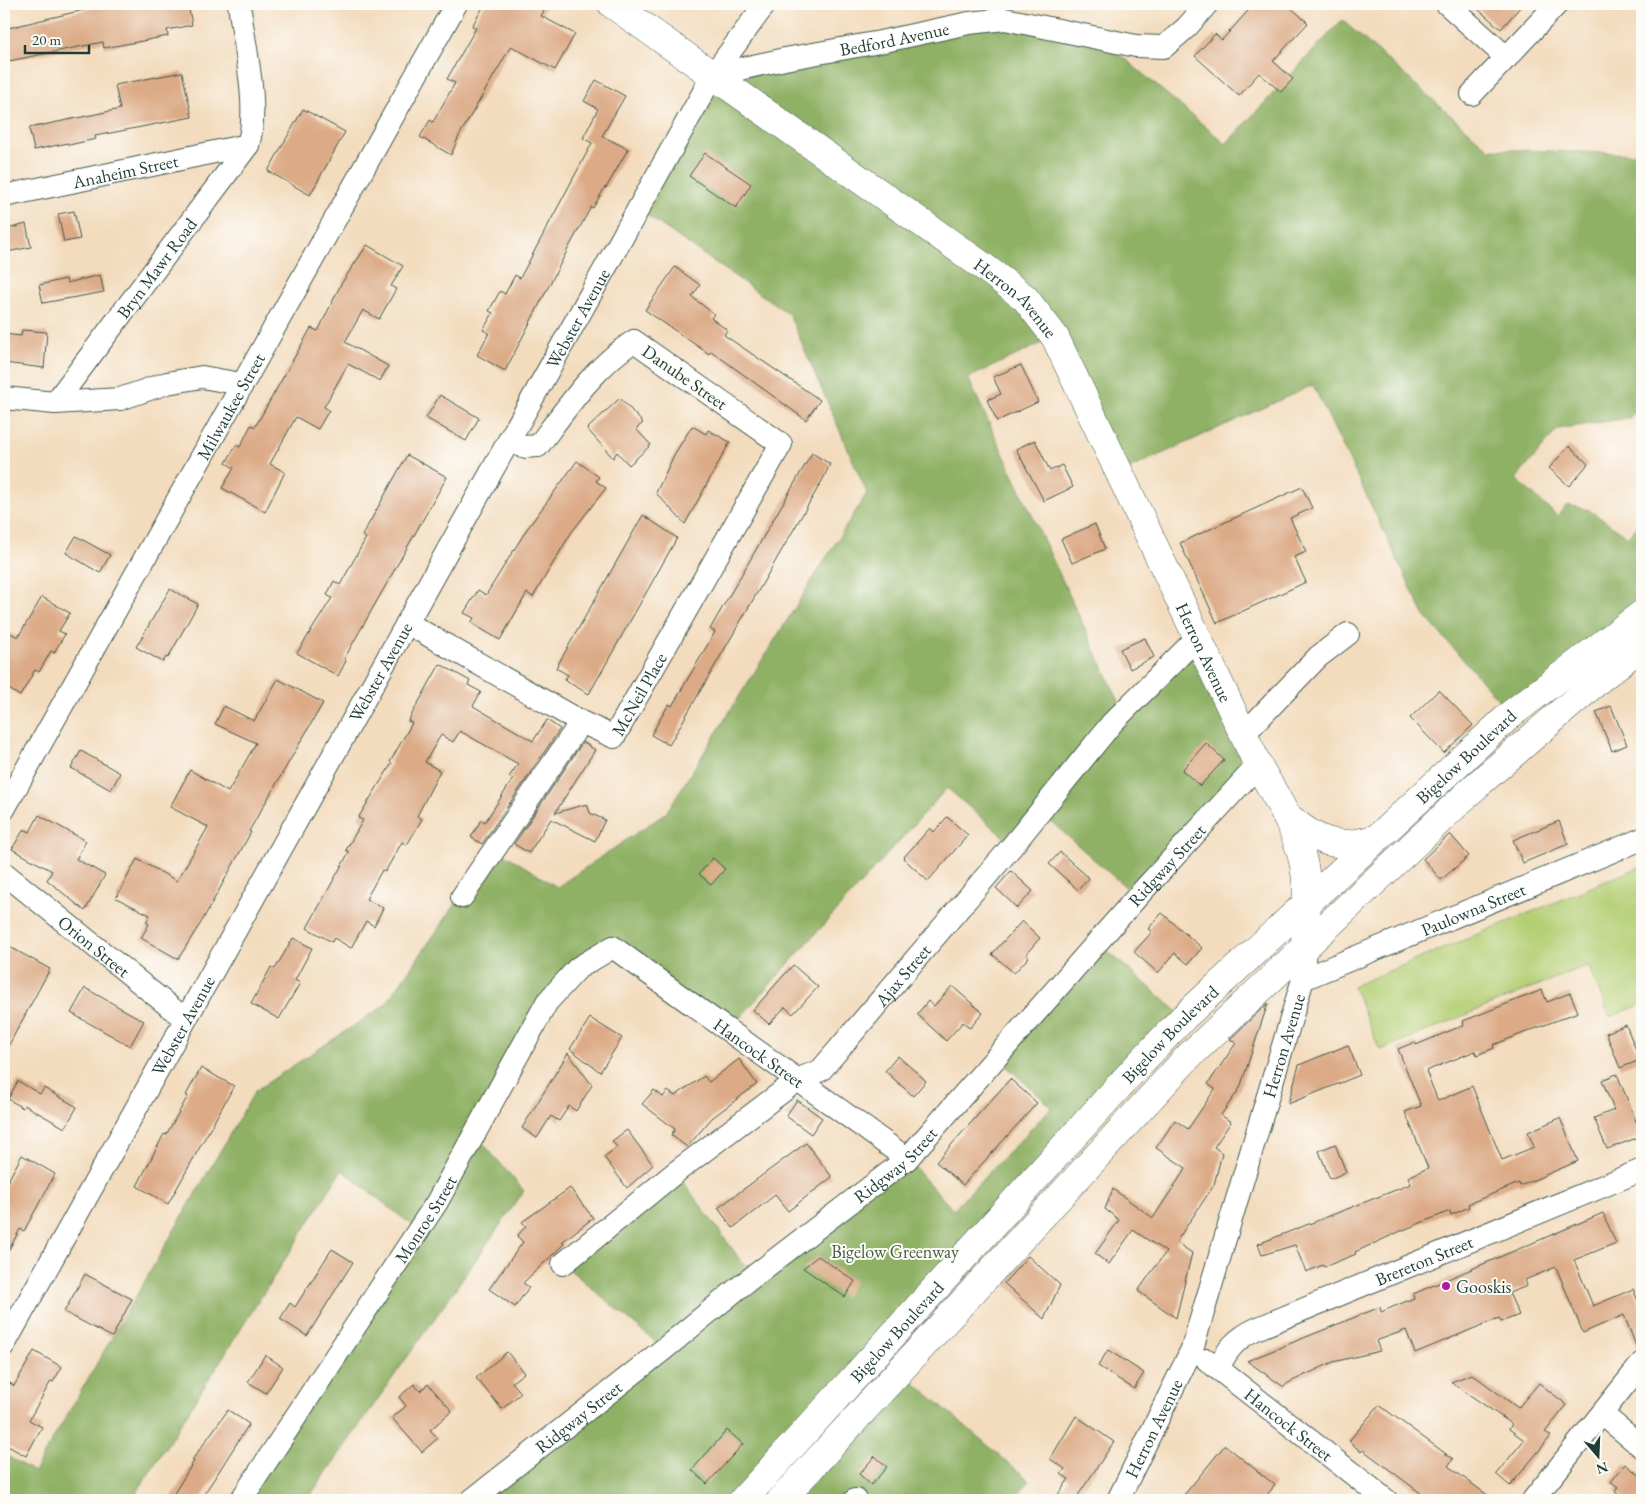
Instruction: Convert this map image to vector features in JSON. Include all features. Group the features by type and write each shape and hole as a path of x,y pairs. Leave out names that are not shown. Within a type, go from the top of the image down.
{"main road":[{"name":"Herron Avenue","path":"612,4 984,266 1025,298 1055,336 1258,765 1286,815 1302,858 1307,904 1306,946"},
{"name":"Bigelow Boulevard","path":"743,1500 1140,1063 1221,982 1511,714 1642,614"},
{"name":"Bigelow Boulevard","path":"782,1500 1175,1070 1477,785 1582,694 1642,646"},
{"path":"1286,815 1301,828 1329,843 1357,844 1378,837"}],"street":[{"path":"238,4 252,106 250,138"},
{"name":"Milwaukee Street","path":"4,809 456,4"},
{"name":"Webster Avenue","path":"4,1345 713,76 765,4"},
{"name":"Bedford Avenue","path":"713,76 785,59 880,42 969,23 1005,19 1136,46 1164,47 1187,27 1207,4"},
{"path":"1447,4 1507,58"},
{"path":"1472,94 1557,4"},
{"name":"Anaheim Street","path":"4,196 250,138"},
{"name":"Bryn Mawr Road","path":"54,403 250,138"},
{"name":"Danube Street","path":"509,440 523,447 538,446 573,400 600,369 621,349 634,341 781,444"},
{"path":"4,398 54,403 120,399 167,383 202,377 241,384"},
{"name":"McNeil Place","path":"407,623 581,722 614,737 781,444"},
{"path":"1244,734 1318,657 1348,634"},
{"name":"Ajax Street","path":"563,1264 676,1172 798,1079 821,1070 1013,846 1112,723 1198,637"},
{"path":"462,897 581,722"},
{"name":"Ridgway Street","path":"472,1500 649,1362 737,1289 907,1159 1130,904 1258,765"},
{"name":"Paulowna Street","path":"1303,980 1642,839"},
{"name":"Orion Street","path":"4,874 185,1020"},
{"name":"Herron Avenue","path":"1118,1500 1192,1349 1303,980 1306,946"},
{"name":"Hancock Street","path":"613,948 907,1159"},
{"name":"Monroe Street","path":"241,1500 437,1202 547,1002 578,968 613,948"},
{"name":"Brereton Street","path":"1218,1368 1225,1354 1240,1337 1256,1329 1642,1170"},
{"name":"Hancock Street","path":"1192,1349 1386,1500"},
{"path":"1533,1500 1642,1363"},
{"path":"1602,1414 1642,1447"}],"green space":[{"path":"1342,20 1489,149 1642,154 1642,404 1629,418 1558,429 1516,479 1557,516 1567,505 1589,510 1628,537 1642,521 1642,614 1511,714 1424,615 1313,385 1120,473 1055,337 968,378 1123,710 1198,637 1258,765 1137,897 1040,812 1013,845 947,788 728,1031 613,948 578,968 475,1134 524,1191 307,1500 236,1500 418,1230 342,1170 132,1500 4,1500 4,1454 34,1472 255,1091 385,1005 495,848 557,887 666,813 867,493 789,314 638,209 713,75 969,23 1099,37 1226,144"},
{"path":"1642,866 1642,1004 1610,1017 1588,965 1380,1050 1353,986"},
{"name":"Bigelow Greenway","path":"1097,942 1184,1017 743,1500 472,1500 664,1349 563,1264 676,1172 753,1277 907,1159 953,1210 1052,1107 996,1057"},
{"path":"900,1371 1030,1481 1012,1500 781,1500"}],"building":[{"path":"96,4 188,4 192,25 167,30 168,36 104,48 103,42 4,62 4,29 96,7"},
{"path":"485,4 548,4 541,16 575,34 555,70 511,46 459,136 451,155 420,137 430,120 433,122 455,83 447,79 476,28 472,26"},
{"path":"1254,4 1287,4 1308,23 1273,61 1293,79 1281,92 1259,73 1239,96 1195,56 1215,34 1222,40"},
{"path":"1472,4 1523,4 1501,29"},
{"path":"182,72 192,117 95,136 96,139 69,145 68,143 34,150 29,128 120,109 115,85"},
{"path":"596,80 625,96 602,136 628,149 606,188 593,208 591,207 505,371 477,355 489,333 483,330 493,313 489,311 500,291 505,294 515,275 520,278 592,143 583,138 598,109 584,101"},
{"path":"303,109 345,132 310,195 268,171"},
{"path":"705,153 751,184 736,208 689,176"},
{"path":"74,211 80,239 64,242 58,214"},
{"path":"26,224 31,247 7,252 4,230"},
{"path":"367,245 403,266 391,286 396,289 379,319 363,310 345,342 388,366 380,381 348,364 324,407 329,410 318,429 296,417 270,464 285,472 265,512 222,488 234,468 226,463 236,445 240,447 251,425 255,427 311,328 318,331 341,284"},
{"path":"675,267 700,285 692,297 714,314 711,318 727,330 724,335 820,400 806,420 711,351 709,354 645,310"},
{"path":"100,275 104,292 43,303 39,285 66,279 67,283"},
{"path":"22,330 47,332 44,368 4,363 4,334 21,336"},
{"path":"1021,365 1038,402 997,421 987,400 1001,394 993,377"},
{"path":"440,395 479,418 466,441 426,418"},
{"path":"620,398 643,423 636,429 651,445 629,465 617,452 613,458 587,429"},
{"path":"692,426 706,434 708,430 730,442 685,524 656,493 674,455"},
{"path":"1035,440 1050,471 1062,465 1073,487 1044,501 1016,449"},
{"path":"1569,446 1588,464 1569,486 1549,468"},
{"path":"812,453 830,464 823,479 669,745 651,735 669,704 672,706 715,632 710,629"},
{"path":"407,455 447,477 344,659 346,661 338,676 297,653 332,598 327,595 334,581 340,585 366,538 362,536"},
{"path":"577,461 599,477 596,481 606,488 571,533 533,597 527,593 500,640 471,623 474,618 464,613 478,590 486,595 527,529"},
{"path":"1302,487 1312,508 1290,518 1306,552 1294,557 1306,582 1217,623 1180,543"},
{"path":"643,515 677,538 589,694 564,680 568,675 556,668"},
{"path":"1095,524 1105,549 1072,563 1061,539"},
{"path":"76,536 110,555 100,573 66,553"},
{"path":"170,589 198,604 168,658 166,657 163,662 136,647"},
{"path":"42,597 70,613 59,631 65,634 54,653 51,651 39,672 35,670 20,696 4,686 4,630 18,637"},
{"path":"1145,638 1154,657 1130,669 1120,649"},
{"path":"440,664 470,681 468,685 481,692 473,706 533,741 547,720 560,729 482,844 471,837 481,820 485,822 513,779 509,777 518,764 460,731 453,742 441,735 425,762 440,771 417,816 422,819 407,845 402,842 385,872 382,870 366,899 383,908 374,926 366,921 351,948 334,938 332,942 307,928 349,852 346,850 363,820 358,818 392,763 390,762 412,723 408,721"},
{"path":"278,679 323,703 249,831 251,832 202,921 178,959 141,938 149,924 146,922 150,915 116,898 137,859 177,881 208,827 170,807 190,770 228,792 256,743 215,724 224,706 254,721"},
{"path":"1439,690 1473,725 1444,753 1410,718"},
{"path":"1611,706 1627,745 1612,751 1596,712"},
{"path":"583,742 595,750 555,813 587,804 590,813 605,820 595,841 551,819 529,853 514,844"},
{"path":"1206,743 1224,760 1200,786 1182,770"},
{"path":"81,751 120,773 111,790 71,768"},
{"path":"39,815 86,841 76,859 105,875 85,911 47,880 52,871 12,849 24,829 30,832"},
{"path":"947,817 968,835 928,881 903,858 930,828 934,832"},
{"path":"1559,821 1568,844 1523,863 1513,840"},
{"path":"1450,834 1469,856 1441,880 1423,859"},
{"path":"1060,852 1089,878 1078,890 1049,864"},
{"path":"713,858 725,869 711,885 699,874"},
{"path":"1011,871 1033,891 1017,908 996,888"},
{"path":"1162,913 1202,948 1188,964 1175,953 1158,973 1134,952 1152,932 1148,929"},
{"path":"1022,921 1040,938 1026,954 1029,957 1014,973 992,954"},
{"path":"293,938 312,948 295,980 300,983 279,1019 251,1004 271,967 275,969"},
{"path":"10,947 50,969 4,1054 4,958"},
{"path":"793,965 818,987 793,1014 785,1007 769,1024 753,1010"},
{"path":"952,986 983,1013 970,1028 963,1022 946,1041 917,1014 928,1001 934,1006"},
{"path":"85,988 144,1021 130,1046 71,1013"},
{"path":"1542,990 1547,1002 1570,993 1578,1012 1493,1045 1494,1048 1477,1055 1475,1051 1426,1071 1438,1101 1472,1086 1502,1160 1534,1147 1528,1132 1560,1118 1578,1161 1520,1186 1519,1183 1468,1204 1469,1207 1451,1215 1450,1211 1401,1231 1355,1252 1356,1254 1324,1267 1323,1265 1306,1272 1295,1245 1262,1255 1258,1244 1411,1184 1408,1177 1428,1168 1405,1112 1421,1106 1398,1049 1415,1042 1416,1045 1464,1025 1463,1021"},
{"path":"1268,1003 1240,1088 1221,1115 1231,1122 1214,1147 1222,1153 1214,1185 1176,1242 1192,1253 1176,1318 1138,1291 1166,1252 1133,1230 1109,1264 1095,1254 1119,1220 1105,1209 1113,1189 1153,1218 1186,1168 1156,1148 1175,1120 1188,1129 1215,1089 1208,1084 1236,1043 1230,1039"},
{"path":"590,1018 622,1038 600,1072 570,1049"},
{"path":"1626,1025 1640,1060 1620,1068 1606,1033"},
{"path":"1348,1045 1360,1075 1288,1104 1299,1065"},
{"path":"568,1053 592,1085 576,1111 569,1106 559,1121 551,1116 537,1138 522,1128"},
{"path":"898,1056 926,1081 913,1096 885,1071"},
{"path":"739,1059 757,1084 712,1118 687,1147 671,1135 675,1129 642,1104 654,1090 663,1097 668,1091 675,1096 704,1076 709,1082"},
{"path":"201,1068 234,1086 168,1204 137,1186 164,1134 166,1135 188,1096 186,1095"},
{"path":"1617,1074 1642,1136 1607,1149 1594,1118 1614,1110 1602,1080"},
{"path":"1010,1079 1037,1103 963,1185 936,1162"},
{"path":"18,1081 40,1094 44,1088 77,1107 65,1128 24,1105 23,1108 8,1099"},
{"path":"797,1100 822,1118 811,1134 786,1116"},
{"path":"627,1130 653,1165 627,1188 604,1157 617,1147 612,1141"},
{"path":"806,1143 832,1177 788,1211 775,1195 733,1228 718,1208"},
{"path":"1335,1144 1346,1172 1330,1179 1319,1151"},
{"path":"22,1155 55,1174 24,1231 20,1229 4,1259 4,1188"},
{"path":"570,1188 593,1218 562,1242 564,1244 523,1283 529,1287 515,1307 489,1289 523,1242 517,1236 526,1226 522,1222"},
{"path":"1603,1213 1616,1243 1574,1260 1593,1306 1633,1289 1642,1311 1642,1350 1638,1351 1624,1315 1583,1333 1556,1267 1525,1280 1527,1286 1509,1293 1519,1315 1501,1322 1499,1318 1415,1353 1406,1330 1376,1341 1380,1351 1333,1362 1288,1383 1284,1387 1247,1361 1380,1307 1381,1312 1414,1298 1413,1294"},
{"path":"332,1249 353,1262 307,1336 280,1319 290,1303 295,1307"},
{"path":"818,1256 855,1281 845,1297 803,1268"},
{"path":"1028,1256 1060,1285 1044,1319 1004,1283"},
{"path":"85,1274 132,1299 112,1337 64,1312"},
{"path":"1108,1350 1144,1373 1134,1389 1098,1366"},
{"path":"34,1351 62,1367 53,1382 51,1381 29,1420 42,1427 26,1456 4,1444 4,1394 10,1383 14,1386"},
{"path":"507,1352 524,1373 512,1382 521,1393 502,1409 476,1378"},
{"path":"265,1355 283,1367 266,1393 248,1382"},
{"path":"1472,1374 1518,1408 1539,1383 1567,1405 1545,1432 1551,1436 1510,1486 1496,1474 1524,1440 1509,1429 1512,1424 1451,1382"},
{"path":"414,1384 420,1391 428,1384 452,1411 430,1430 438,1438 422,1452 392,1418 406,1406 399,1397"},
{"path":"1379,1405 1453,1459 1448,1466 1494,1500 1430,1500 1363,1450 1361,1452 1349,1441"},
{"path":"228,1410 249,1424 216,1476 200,1500 170,1500 194,1461 192,1460"},
{"path":"1076,1416 1114,1442 1075,1500 1054,1500 1069,1479 1061,1474 1065,1469 1050,1459"},
{"path":"727,1430 743,1444 707,1484 692,1470"},
{"path":"1225,1445 1275,1485 1263,1500 1180,1500"},
{"path":"875,1456 887,1467 871,1485 859,1474"},
{"path":"1625,1464 1642,1477 1642,1500 1625,1500 1615,1492 1618,1487 1611,1482"}],"place":[{"name":"Gooskis","path":"1446,1286"}]}
